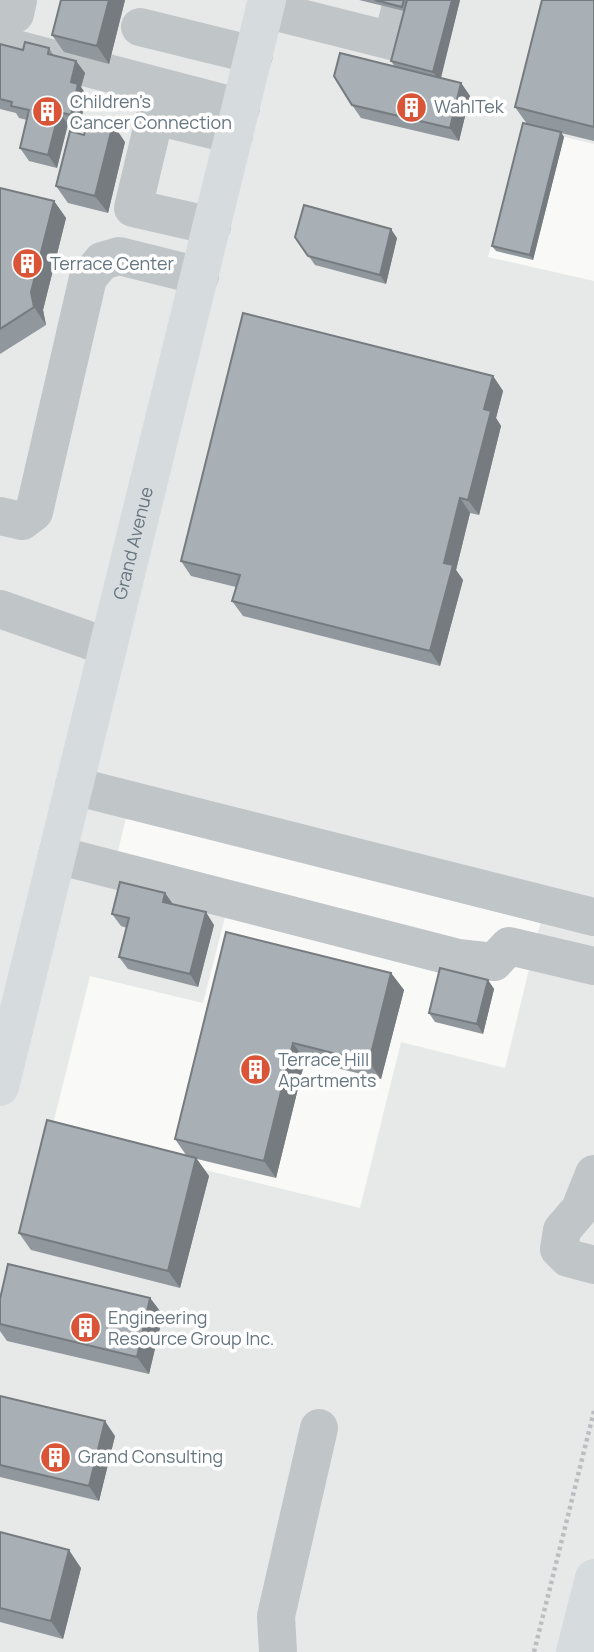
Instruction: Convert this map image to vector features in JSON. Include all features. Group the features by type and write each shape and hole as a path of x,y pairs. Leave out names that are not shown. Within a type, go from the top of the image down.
{"main road":[{"name":"Grand Avenue","path":"0,1087 266,5"},
{"path":"575,1652 594,1578"}],"street":[{"path":"266,5 359,14"},
{"path":"11,19 237,122"},
{"path":"140,27 254,55"},
{"path":"212,226 133,208 155,116 237,122"},
{"path":"0,516 22,521 34,512 88,278 102,261 119,256 200,276"},
{"path":"0,609 108,647"},
{"path":"74,786 594,917"},
{"path":"57,855 458,958 494,962 509,946 594,966"},
{"path":"594,1174 580,1209 562,1230 559,1249 568,1258 594,1265"},
{"path":"278,1652 276,1615 320,1428"}],"path":[{"path":"534,1652 594,1411"}],"shaded area":[{"path":"0,0 594,0 594,144 522,127 488,257 594,281 594,1652 0,1652","holes":["130,801 545,904 505,1068 401,1042 360,1208 51,1132 90,976 203,1003 227,909 111,880"]}],"building":[{"path":"61,0 109,0 97,46 52,35"},
{"path":"375,0 404,0 402,7"},
{"path":"407,0 452,0 433,72 391,61"},
{"path":"542,0 594,0 594,127 515,107"},
{"name":"Children's Cancer Connection","path":"25,42 49,48 48,54 76,61 71,82 78,84 71,115 59,112 48,155 20,148 29,110 11,106 12,102 0,99 0,44 23,50"},
{"name":"WahlTek","path":"340,53 461,83 450,128 352,105 334,76"},
{"path":"89,118 113,124 95,196 56,186 70,131 84,135"},
{"path":"523,123 561,132 530,255 492,246"},
{"name":"Terrace Center","path":"0,188 54,201 31,292 34,307 0,329"},
{"path":"304,205 391,229 380,275 308,256 295,237"},
{"path":"243,313 493,376 484,409 491,411 468,500 460,498 444,563 453,565 430,651 232,601 240,575 181,561"},
{"path":"120,882 165,893 163,902 206,912 190,974 119,957 129,918 112,914"},
{"name":"Terrace Hill Apartments","path":"226,932 391,973 369,1062 293,1043 264,1161 175,1139"},
{"path":"440,968 488,980 477,1024 429,1013"},
{"path":"47,1120 196,1158 168,1271 19,1233"},
{"name":"Engineering Resource Group Inc.","path":"8,1264 150,1298 137,1357 0,1324 0,1299"},
{"name":"Grand Consulting","path":"0,1396 105,1421 89,1486 0,1465"},
{"path":"0,1532 69,1550 51,1621 0,1608"}],"place":[{"name":"WahlTek","path":"411,107"},
{"name":"Children's Cancer Connection","path":"47,112"},
{"name":"Terrace Center","path":"27,264"},
{"name":"Terrace Hill Apartments","path":"255,1070"},
{"name":"Engineering Resource Group Inc.","path":"85,1328"},
{"name":"Grand Consulting","path":"55,1457"}]}
